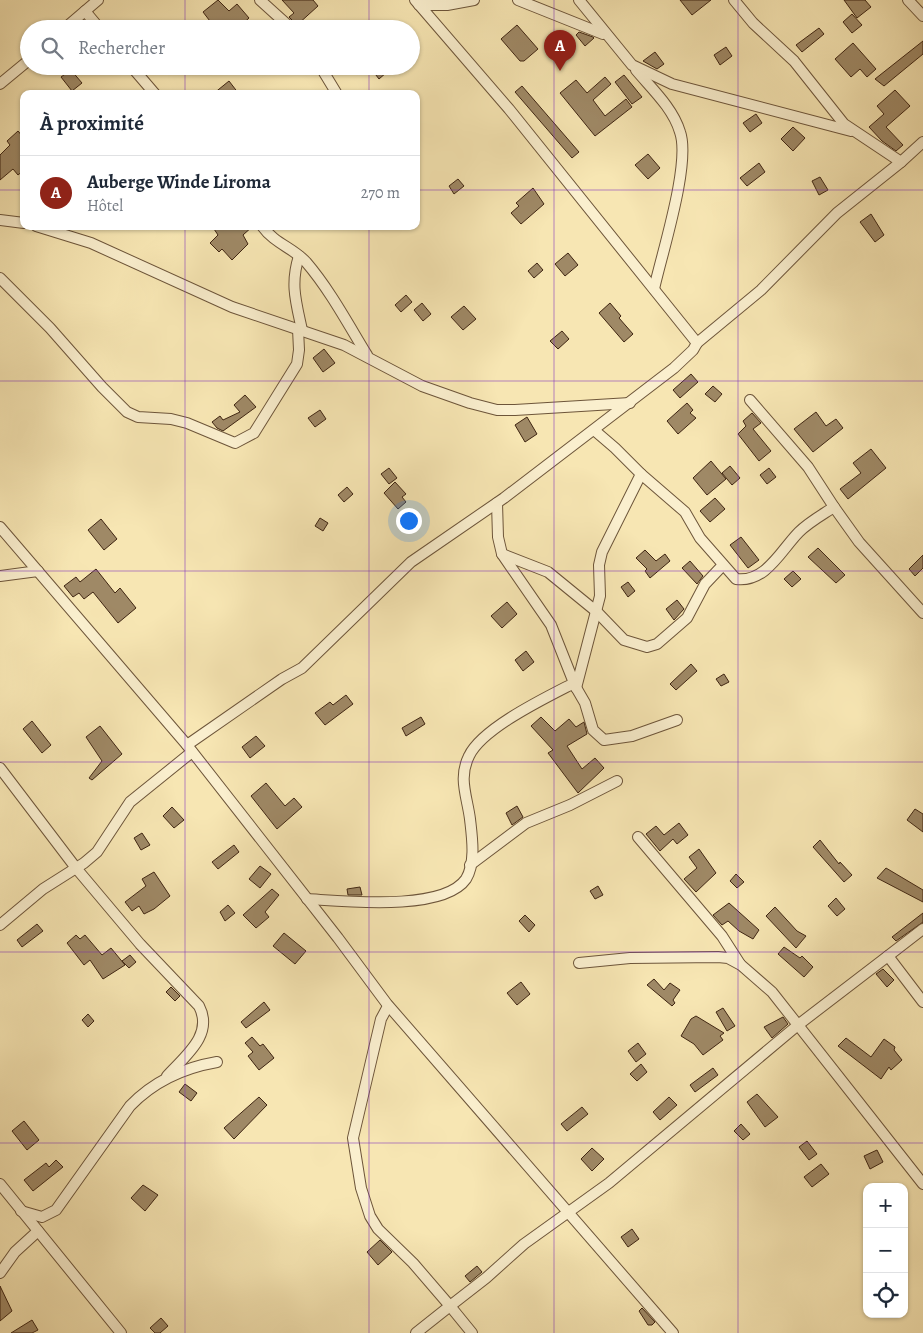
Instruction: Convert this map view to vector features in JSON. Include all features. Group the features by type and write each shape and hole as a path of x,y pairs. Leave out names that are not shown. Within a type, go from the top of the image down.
{"street":[{"path":"260,0 282,20"},
{"path":"417,2 446,5 474,0"},
{"path":"518,0 606,35"},
{"path":"579,0 675,120 684,150 682,171 654,288"},
{"path":"734,0 752,23 794,61 844,124 901,162"},
{"path":"908,0 923,16"},
{"path":"74,20 96,1"},
{"path":"417,2 509,109 697,343"},
{"path":"85,11 92,20"},
{"path":"632,65 672,84 857,132"},
{"path":"0,84 20,67"},
{"path":"139,75 152,90"},
{"path":"325,75 335,90"},
{"path":"0,925 30,899 97,852 130,802 189,749 282,679 302,668 411,562 497,503 630,403 687,356 697,343 761,290 837,214 923,142"},
{"path":"0,220 20,222"},
{"path":"49,230 91,243 232,307 367,355 422,386 470,403 497,410 630,403"},
{"path":"265,230 271,238 300,256 338,306 367,355"},
{"path":"0,278 37,314 102,387 127,412 138,417 171,418 235,443 254,433 297,364 300,350 300,330 293,291 294,272 300,256"},
{"path":"750,400 794,449 859,542 923,612"},
{"path":"594,430 685,512 700,538 736,579 754,577 778,560 799,531 834,507"},
{"path":"307,898 392,902 436,896 464,881 470,865 472,837 469,810 462,780 468,757 476,746 513,716 575,685 597,612 600,596 599,565 602,552 641,474"},
{"path":"497,503 498,537 502,554 551,625 575,685 585,703 593,730 604,740 632,736 677,720"},
{"path":"0,527 189,749 307,898 387,1005 673,1333"},
{"path":"502,554 548,572 597,612 629,643 653,646 687,618 705,584 723,566"},
{"path":"0,576 38,571"},
{"path":"0,768 76,868 140,944 199,1006 203,1014 202,1035 167,1076 130,1106 56,1210 42,1217 21,1211"},
{"path":"470,865 526,823 570,805 617,781"},
{"path":"638,838 722,936 741,965"},
{"path":"416,1333 486,1278 524,1244 609,1183 798,1025 923,929"},
{"path":"888,956 923,1002"},
{"path":"579,963 630,958 718,957 728,958 741,965 772,992 923,1184"},
{"path":"387,1005 381,1019 353,1138 361,1188 370,1216 378,1229 413,1263 472,1333"},
{"path":"167,1076 216,1062"},
{"path":"0,1184 121,1333"},
{"path":"0,1273 15,1252 38,1231"}],"building":[{"path":"218,0 229,11 237,4 249,18 247,20 209,20 203,12"},
{"path":"282,0 313,0 318,6 303,20 292,20 289,17 294,13"},
{"path":"680,0 711,0 692,15"},
{"path":"844,0 865,0 871,7 857,18"},
{"path":"852,14 862,25 852,33 843,22"},
{"path":"517,25 538,49 524,61 520,61 501,39"},
{"path":"819,28 824,34 802,52 796,45"},
{"path":"579,32 594,38 585,46 576,35"},
{"path":"923,41 923,54 884,86 875,79"},
{"path":"853,43 876,69 867,77 860,69 851,77 835,59"},
{"path":"726,47 732,56 720,65 714,55"},
{"path":"655,52 664,64 657,69 643,61"},
{"path":"64,75 75,75 82,83 71,90 61,77"},
{"path":"624,75 642,97 632,104 615,82"},
{"path":"605,77 611,84 593,100 605,116 626,99 632,107 595,136 560,93 576,80 587,93"},
{"path":"229,81 236,90 218,90"},
{"path":"522,86 579,152 572,158 515,92"},
{"path":"895,90 910,106 886,127 903,145 896,151 882,141 869,127 884,114 877,106"},
{"path":"756,114 762,123 750,132 743,123"},
{"path":"793,127 805,138 793,151 781,139"},
{"path":"18,131 20,133 20,173 18,175 13,169 0,180 0,155 10,145 7,141"},
{"path":"648,154 660,168 648,179 635,165"},
{"path":"759,163 765,172 747,186 740,178"},
{"path":"820,177 828,190 819,195 812,181"},
{"path":"458,179 464,186 454,194 449,186"},
{"path":"533,188 544,204 521,224 511,213 519,206 516,203"},
{"path":"871,214 884,235 875,242 860,222"},
{"path":"215,230 249,230 243,235 248,244 232,260 222,249 219,252 210,243 218,235"},
{"path":"568,253 578,265 565,276 555,264"},
{"path":"537,263 543,270 534,278 528,271"},
{"path":"406,295 412,302 401,312 395,305"},
{"path":"422,303 431,314 423,321 414,310"},
{"path":"610,303 621,316 619,318 633,334 624,342 599,313"},
{"path":"464,306 476,319 463,330 451,317"},
{"path":"562,331 569,339 558,349 550,341"},
{"path":"324,349 335,363 323,372 313,358"},
{"path":"691,374 698,382 680,398 673,390"},
{"path":"713,386 722,394 715,402 705,394"},
{"path":"245,395 256,407 223,431 217,428 212,422 220,416 223,420 240,412 234,405"},
{"path":"687,403 693,410 690,413 696,418 678,434 667,421"},
{"path":"320,410 326,419 315,427 308,418"},
{"path":"816,412 826,426 836,419 843,428 813,452 794,429"},
{"path":"752,413 761,423 753,429 771,451 759,461 738,434 746,426 743,421"},
{"path":"527,417 537,434 525,442 515,425"},
{"path":"871,449 886,468 848,499 840,489 861,473 853,463"},
{"path":"711,461 726,479 707,495 693,478"},
{"path":"730,466 740,478 732,485 722,473"},
{"path":"389,468 397,478 389,484 381,474"},
{"path":"769,468 776,477 767,484 760,475"},
{"path":"395,482 406,494 402,497 406,502 398,509 384,493"},
{"path":"347,487 353,494 344,502 338,495"},
{"path":"715,498 725,509 710,522 700,511"},
{"path":"320,518 328,523 323,531 315,526"},
{"path":"101,519 117,539 104,550 88,530"},
{"path":"741,537 759,560 748,568 730,545"},
{"path":"818,548 845,575 836,583 808,557"},
{"path":"645,550 656,561 665,554 670,561 650,578 645,571 647,569 636,558"},
{"path":"923,555 923,568 915,576 909,569"},
{"path":"690,561 703,576 697,584 682,568"},
{"path":"96,569 115,593 120,588 136,608 118,623 93,592 84,599 79,593 73,597 64,586 76,577 80,582"},
{"path":"793,571 801,579 792,587 784,579"},
{"path":"628,582 635,591 628,597 621,587"},
{"path":"677,600 684,609 674,620 666,609"},
{"path":"507,602 517,614 502,628 491,616"},
{"path":"526,651 534,662 523,671 515,660"},
{"path":"691,664 697,671 676,690 670,684"},
{"path":"724,674 729,682 721,686 716,679"},
{"path":"346,695 353,704 325,725 315,713 330,702 333,705"},
{"path":"421,717 425,724 406,736 402,728"},
{"path":"541,717 555,731 569,719 576,727 584,722 587,734 567,746 582,769 595,758 604,768 578,793 548,753 553,750 531,726"},
{"path":"32,721 51,745 42,753 23,729"},
{"path":"100,726 122,754 92,780 89,778 102,761 86,737"},
{"path":"256,736 265,746 250,758 242,747"},
{"path":"266,783 285,806 294,798 302,807 277,829 251,796"},
{"path":"517,806 523,817 512,825 506,813"},
{"path":"172,807 184,820 174,828 163,816"},
{"path":"915,809 923,814 923,832 907,820"},
{"path":"679,823 688,835 677,844 673,839 660,851 646,834 656,826 664,835"},
{"path":"142,833 150,845 141,850 134,838"},
{"path":"820,840 839,864 840,862 852,875 844,882 813,847"},
{"path":"234,845 239,852 218,869 212,862"},
{"path":"699,849 716,873 696,892 684,879 697,868 689,857"},
{"path":"260,866 271,874 260,888 249,879"},
{"path":"886,868 923,890 923,902 877,878"},
{"path":"154,872 170,896 154,909 144,914 139,906 132,911 125,902 146,886 142,879"},
{"path":"736,874 744,882 737,888 730,881"},
{"path":"598,886 603,895 595,899 590,891"},
{"path":"360,887 362,895 348,895 347,889"},
{"path":"272,889 279,895 265,912 269,917 256,928 243,915"},
{"path":"836,898 845,909 837,916 828,906"},
{"path":"729,903 759,930 753,939 739,931 728,921 722,925 713,915"},
{"path":"228,905 235,913 225,921 220,912"},
{"path":"775,907 797,931 806,936 796,948 766,916"},
{"path":"923,913 923,922 896,941 892,937"},
{"path":"525,915 535,925 529,932 519,921"},
{"path":"37,924 43,931 22,947 17,940"},
{"path":"284,933 306,951 295,964 273,946"},
{"path":"76,935 80,939 85,935 102,955 111,948 125,965 103,979 90,960 84,965 67,943"},
{"path":"784,947 800,958 802,956 813,967 804,977 778,954"},
{"path":"130,955 136,962 129,968 122,961"},
{"path":"883,969 894,980 887,987 876,974"},
{"path":"654,979 664,990 670,983 680,990 673,1000 675,1003 672,1006 647,985"},
{"path":"521,982 530,994 517,1005 507,993"},
{"path":"171,987 180,996 175,1001 166,992"},
{"path":"264,1002 270,1010 246,1028 241,1022"},
{"path":"723,1008 735,1026 727,1031 716,1012"},
{"path":"88,1014 94,1021 88,1027 82,1020"},
{"path":"696,1016 724,1033 720,1036 723,1040 703,1055 694,1044 681,1036 691,1019"},
{"path":"783,1017 788,1024 772,1038 764,1027"},
{"path":"252,1037 260,1046 263,1044 274,1058 259,1070 248,1056 253,1052 245,1043"},
{"path":"846,1038 871,1057 884,1039 895,1047 894,1050 902,1060 891,1070 889,1067 881,1079 838,1046"},
{"path":"638,1043 646,1054 636,1062 628,1051"},
{"path":"641,1064 647,1072 637,1081 630,1074"},
{"path":"713,1068 718,1075 695,1092 690,1085"},
{"path":"185,1084 197,1093 191,1101 179,1092"},
{"path":"757,1094 778,1117 765,1127 747,1102"},
{"path":"259,1097 267,1105 234,1139 224,1128"},
{"path":"669,1097 677,1105 660,1120 653,1112"},
{"path":"582,1107 588,1114 567,1131 561,1124"},
{"path":"24,1121 39,1140 27,1150 12,1131"},
{"path":"741,1124 750,1134 743,1140 734,1131"},
{"path":"807,1141 817,1154 809,1160 799,1147"},
{"path":"592,1148 604,1159 592,1171 581,1159"},
{"path":"877,1150 883,1162 870,1169 864,1156"},
{"path":"56,1160 63,1167 33,1191 24,1180 46,1163 49,1167"},
{"path":"821,1164 829,1174 812,1187 804,1177"},
{"path":"143,1185 158,1195 145,1211 131,1198"},
{"path":"632,1229 639,1239 628,1247 621,1237"},
{"path":"380,1240 392,1252 378,1265 367,1252"},
{"path":"477,1266 482,1272 470,1282 465,1276"},
{"path":"0,1286 12,1311 0,1321"},
{"path":"642,1308 655,1322 652,1325 648,1325 639,1311"},
{"path":"161,1318 168,1326 160,1333 155,1333 150,1328"},
{"path":"32,1320 38,1330 32,1333 11,1333"}],"place":[{"name":"Auberge Winde Liroma","path":"560,71"}]}
